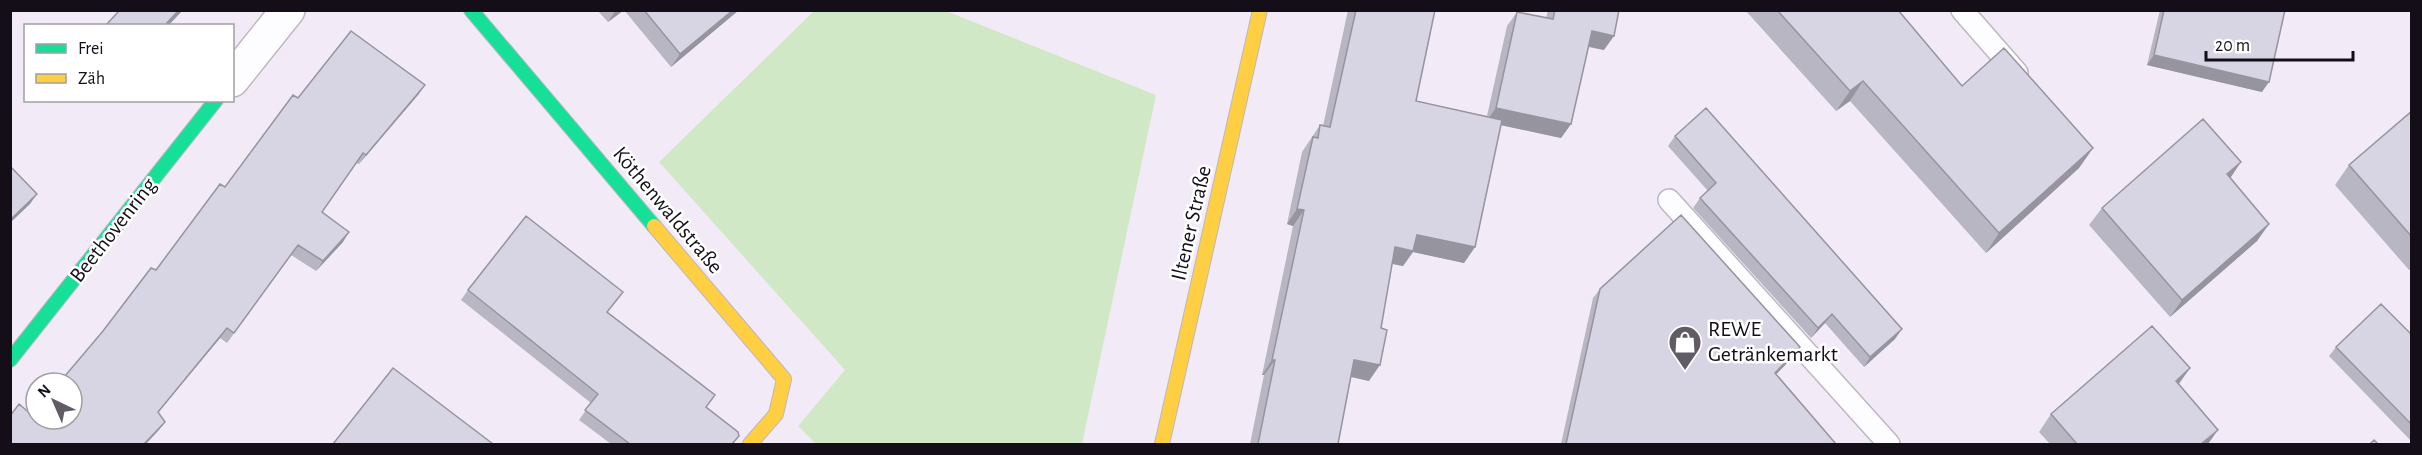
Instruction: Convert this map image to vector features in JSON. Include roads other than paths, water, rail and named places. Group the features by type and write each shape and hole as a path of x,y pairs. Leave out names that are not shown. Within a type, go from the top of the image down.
{"street":[{"path":"234,78 288,10"},
{"name":"Köthenwaldstraße","path":"471,10 784,379 776,414 750,444"},
{"name":"Iltener Straße","path":"1162,444 1260,10"},
{"name":"Beethovenring","path":"10,360 214,102"}],"lane":[{"path":"1962,10 2032,90"},
{"path":"1668,200 1889,444"}],"place":[{"name":"REWE Getränkemarkt","path":"1685,371"}]}
